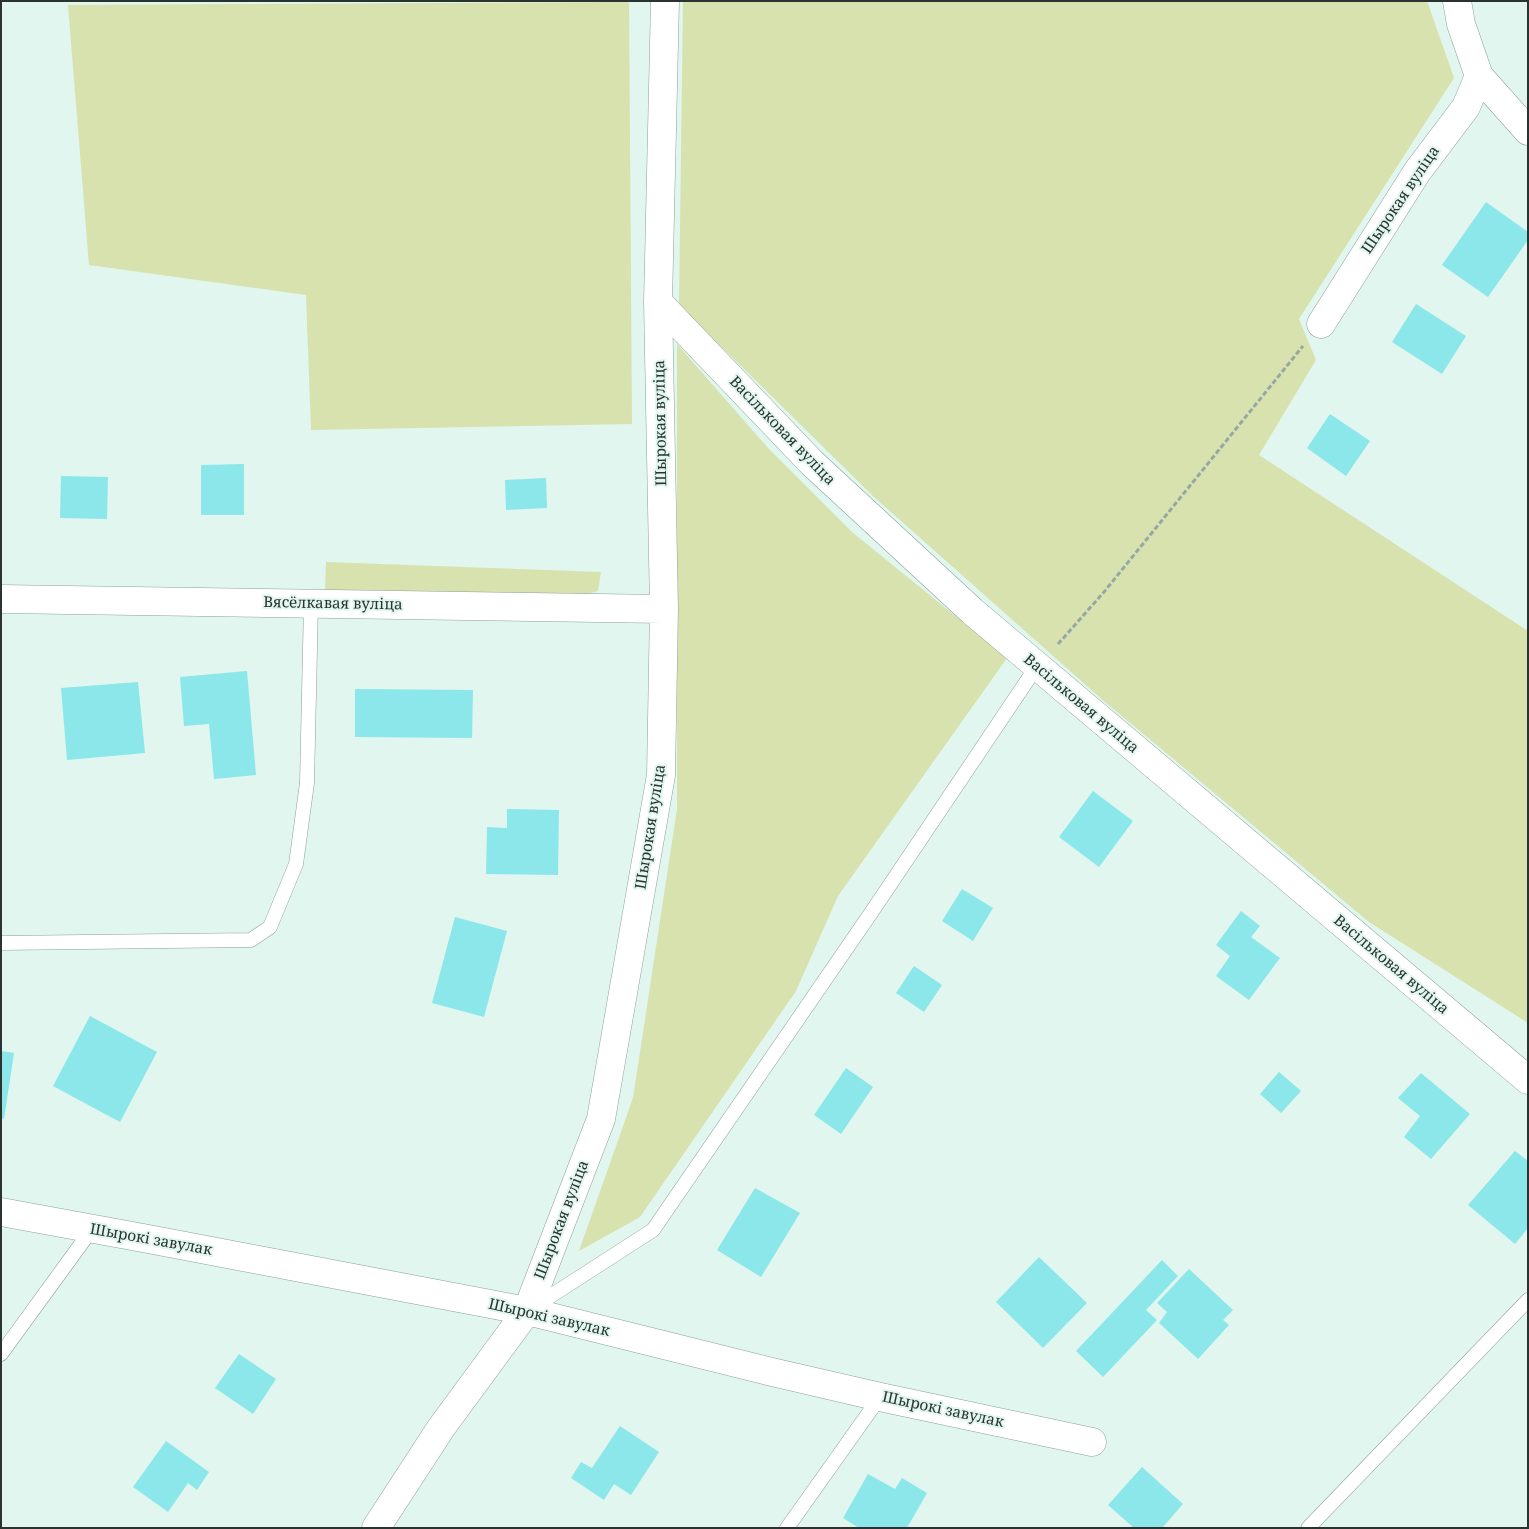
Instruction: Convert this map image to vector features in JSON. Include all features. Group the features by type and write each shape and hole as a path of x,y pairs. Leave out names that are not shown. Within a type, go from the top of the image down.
{"street":[{"name":"Шырокая вуліца","path":"376,1528 441,1428 527,1311 601,1119 662,775 664,609 658,302 665,1"},
{"path":"1457,1 1461,24 1479,76 1528,131"},
{"name":"Шырокая вуліца","path":"1321,324 1417,172 1466,107 1479,76"},
{"name":"Васільковая вуліца","path":"658,302 812,463 972,611 1528,1080"},
{"name":"Вясёлкавая вуліца","path":"1,599 664,609"},
{"name":"Шырокі завулак","path":"1,1212 527,1311 772,1372 1092,1442"}],"lane":[{"path":"1,943 250,940 270,927 296,864 307,783 311,604"},
{"path":"527,1311 653,1230 873,910 1037,666"},
{"path":"1,1354 92,1229"},
{"path":"1308,1528 1528,1300"},
{"path":"787,1528 880,1397"}],"path":[{"path":"1037,666 1104,592 1321,324"}],"green space":[{"path":"683,1 1427,1 1454,78 1299,319 1316,360 1259,455 1528,631 1528,1023 1369,922 1105,702 874,497 679,305"},
{"path":"629,2 632,424 311,430 306,295 89,265 68,5"},
{"path":"677,344 768,448 852,532 1007,658 838,896 796,991 640,1217 579,1251 633,1098 677,809"},
{"path":"326,562 601,572 598,591 573,598 325,592"}],"building":[{"path":"1486,202 1528,232 1528,240 1488,297 1442,265"},
{"path":"1416,304 1466,336 1442,374 1392,342"},
{"path":"1330,414 1370,441 1346,476 1307,448"},
{"path":"244,464 244,515 201,515 201,465"},
{"path":"61,476 108,477 107,519 60,518"},
{"path":"546,478 547,508 506,510 505,480"},
{"path":"247,671 256,775 214,779 209,724 184,726 180,677"},
{"path":"138,682 145,753 67,760 61,688"},
{"path":"355,689 473,690 472,738 355,737"},
{"path":"1093,791 1133,821 1099,867 1059,837"},
{"path":"507,809 559,810 558,875 486,874 487,827 507,828"},
{"path":"962,889 993,908 973,941 942,921"},
{"path":"1241,911 1260,926 1251,937 1280,958 1249,1000 1216,976 1230,956 1216,945"},
{"path":"455,917 507,931 484,1017 432,1003"},
{"path":"914,966 942,985 924,1012 896,993"},
{"path":"90,1016 157,1052 120,1122 53,1086"},
{"path":"1,1051 14,1053 4,1119 1,1118"},
{"path":"846,1068 873,1087 841,1134 814,1115"},
{"path":"1279,1072 1301,1091 1281,1113 1260,1094"},
{"path":"1421,1073 1470,1114 1431,1159 1404,1137 1420,1116 1398,1098"},
{"path":"1515,1151 1528,1161 1528,1228 1515,1244 1468,1205"},
{"path":"755,1188 800,1213 761,1277 717,1250"},
{"path":"1039,1257 1087,1303 1043,1348 996,1302"},
{"path":"1162,1260 1178,1276 1146,1310 1157,1320 1103,1377 1076,1351"},
{"path":"1189,1269 1233,1310 1223,1320 1229,1325 1198,1359 1159,1323 1167,1312 1157,1303"},
{"path":"239,1354 276,1379 253,1414 215,1388"},
{"path":"620,1426 659,1452 631,1495 614,1484 604,1500 571,1478 581,1462 592,1468"},
{"path":"166,1441 209,1472 197,1490 188,1483 168,1512 133,1487"},
{"path":"1142,1467 1183,1504 1162,1528 1134,1528 1108,1505"},
{"path":"868,1474 895,1489 902,1478 927,1493 907,1528 859,1528 843,1518"}]}
